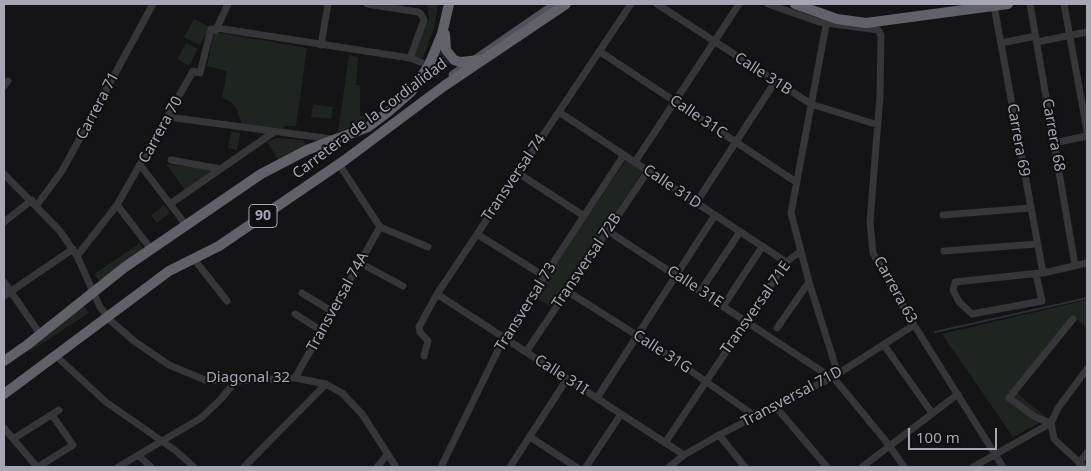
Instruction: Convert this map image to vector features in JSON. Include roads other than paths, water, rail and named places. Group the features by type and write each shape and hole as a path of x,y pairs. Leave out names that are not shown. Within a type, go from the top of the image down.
{"highway":[{"name":"90","path":"414,108 566,4"},
{"path":"795,4 827,20 878,26 899,19 1008,4"},
{"path":"448,8 446,50 456,61 483,60"},
{"name":"Carretera de la Cordialidad","path":"4,361 151,249 261,174 307,150 368,127 388,112 411,92 429,65 442,34 448,8"},
{"name":"Carretera de la Cordialidad","path":"4,394 169,271 219,246 339,164 414,108"},
{"path":"4,354 38,330 60,318"}],"main road":[{"name":"Carretera de la Cordialidad","path":"414,108 470,61 556,4"}],"street":[{"name":"Carrera 71","path":"4,222 34,203 62,171 153,4"},
{"name":"Carrera 70","path":"77,256 117,206 193,72 200,73 212,29 216,28 228,4"},
{"path":"321,45 328,4"},
{"path":"367,4 418,12 424,18 410,58"},
{"name":"Transversal 74","path":"424,356 428,341 420,332 419,327 437,294 631,4"},
{"name":"Calle 31B","path":"657,4 811,104 878,125"},
{"path":"635,162 739,4"},
{"path":"768,4 827,20"},
{"name":"Carrera 68","path":"1030,4 1075,265"},
{"path":"1064,4 1087,131"},
{"name":"Carrera 69","path":"994,6 1037,244 1040,273 1042,301 972,314 966,310 955,296 952,286 955,282 1040,273"},
{"name":"Transversal 71E","path":"666,443 786,262 800,252 791,213 827,20"},
{"name":"Carrera 63","path":"878,26 882,41 878,125 870,222 870,239 873,253 914,325 997,453 1002,467"},
{"path":"216,28 410,58 429,65"},
{"path":"1001,42 1071,36 1087,32"},
{"name":"Calle 31C","path":"599,52 796,182"},
{"path":"696,203 775,82"},
{"name":"Calle 31D","path":"559,112 786,262"},
{"path":"168,117 306,137 337,139"},
{"path":"170,204 274,132"},
{"path":"1054,143 1087,136"},
{"path":"306,137 308,142 307,150"},
{"name":"Transversal 73","path":"441,467 504,338 624,155"},
{"path":"171,160 221,169"},
{"path":"339,164 380,227 428,247"},
{"path":"141,166 186,225"},
{"name":"Transversal 72B","path":"526,352 648,171"},
{"path":"518,173 584,216"},
{"name":"Diagonal 32","path":"5,178 34,203 73,249 92,293 108,318 146,350 181,371 205,380 236,381 295,378 326,384 342,393 357,409 396,467"},
{"path":"117,206 151,249"},
{"path":"943,215 1030,208"},
{"path":"597,398 715,215"},
{"name":"Transversal 74A","path":"295,378 380,227"},
{"name":"Calle 31E","path":"608,230 747,322 834,376"},
{"path":"701,290 740,232"},
{"path":"477,234 544,276"},
{"path":"944,251 1037,244"},
{"path":"724,305 762,247"},
{"path":"4,296 73,249"},
{"path":"800,252 834,376 890,445 904,467"},
{"path":"194,259 227,301"},
{"path":"360,263 403,286"},
{"path":"1040,273 1087,263"},
{"path":"4,282 38,330"},
{"path":"778,328 809,282"},
{"name":"Calle 31G","path":"567,291 638,335 755,416"},
{"path":"302,293 333,312"},
{"name":"Calle 31I","path":"437,294 684,456"},
{"path":"296,314 322,331"},
{"path":"1051,423 1035,417 1009,398 1073,319"},
{"name":"Transversal 71D","path":"671,466 719,435 834,376 914,325"},
{"path":"884,345 932,413"},
{"path":"56,356 106,402 163,442 194,467"},
{"path":"1087,369 1058,408 1051,423 1054,440 1082,465 1087,453"},
{"path":"510,467 567,379"},
{"path":"118,467 201,418 236,381"},
{"path":"244,467 326,384"},
{"path":"862,467 933,415 932,413 958,394"},
{"path":"775,406 827,467"},
{"path":"13,439 59,410"},
{"path":"586,467 621,414"},
{"path":"4,428 38,467 73,445 52,415"},
{"path":"975,467 1051,423"},
{"path":"719,435 745,467"},
{"path":"530,436 576,467"},
{"path":"377,467 388,454"},
{"path":"139,456 151,467"}],"waterway":[{"path":"935,332 1087,298"}]}
